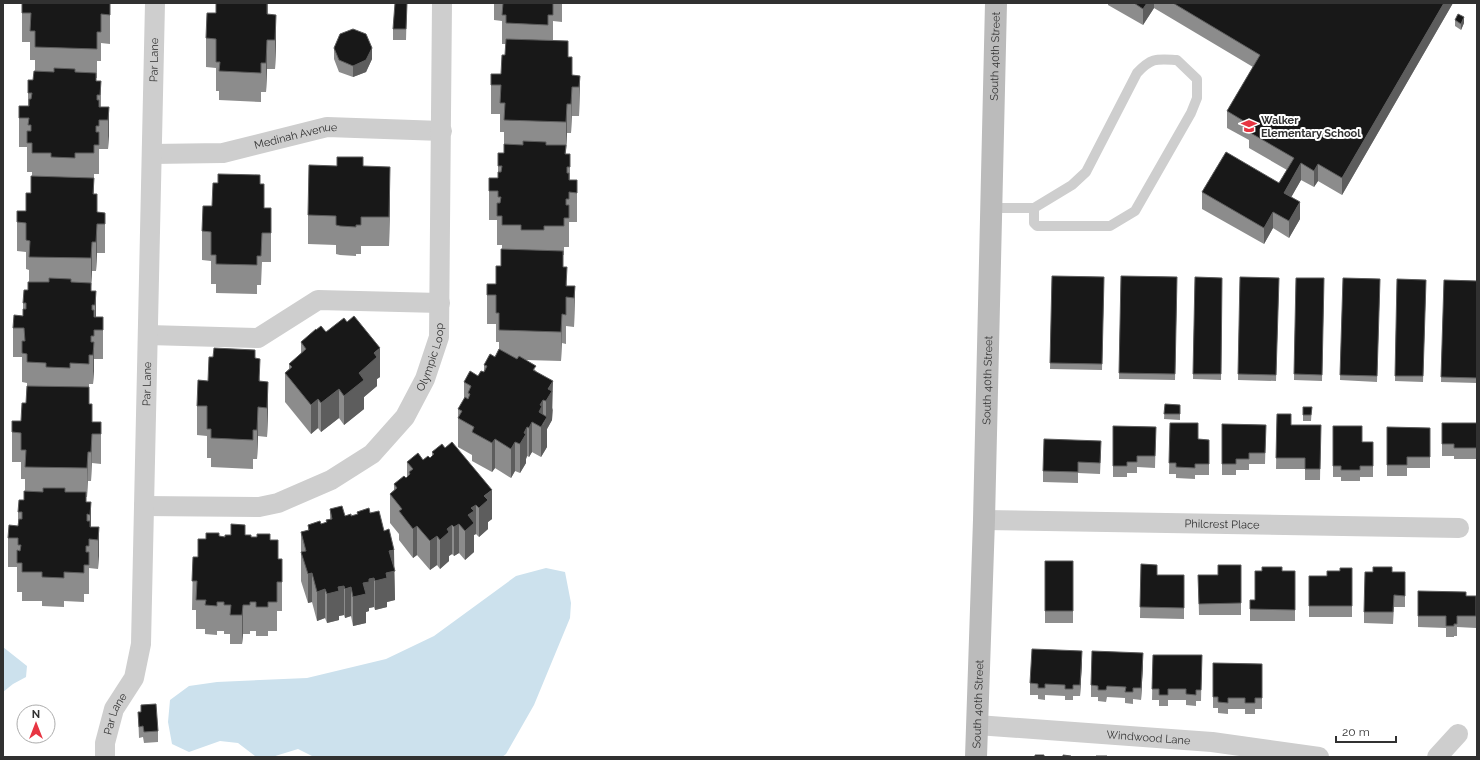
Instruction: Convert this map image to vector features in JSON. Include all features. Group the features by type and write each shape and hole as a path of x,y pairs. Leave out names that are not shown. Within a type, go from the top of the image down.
{"street":[{"name":"Par Lane","path":"104,757 105,743 114,709 134,678 141,644 155,3"},
{"name":"Olympic Loop","path":"144,506 259,507 278,503 331,480 372,454 405,417 425,379 439,337 442,3"},
{"name":"South 40th Street","path":"976,757 984,520 996,3"},
{"name":"Medinah Avenue","path":"152,154 223,153 327,127 442,131"},
{"path":"148,335 258,338 318,300 440,303"},
{"name":"Philcrest Place","path":"984,520 1460,528"},
{"name":"Windwood Lane","path":"977,725 1212,742 1319,757"},
{"path":"1437,757 1458,734"}],"lane":[{"path":"992,208 1034,208 1072,185 1086,172 1138,73 1147,62 1160,59 1177,60 1197,79 1197,98 1191,113 1135,211 1110,226 1037,226 1034,223 1034,208"}],"water":[{"path":"546,568 565,572 571,603 570,618 534,705 506,754 502,757 314,757 298,749 272,757 255,756 238,743 220,741 189,752 172,744 168,722 170,700 189,686 217,682 307,678 386,659 434,636 516,576"},
{"path":"3,647 27,666 26,677 13,684 3,692"}],"building":[{"path":"22,3 110,3 110,15 101,14 101,32 97,32 97,49 35,47 35,31 30,31 31,13 22,13"},
{"path":"216,3 267,3 267,14 276,15 275,40 267,40 266,63 261,63 261,73 219,71 220,62 216,62 216,39 206,38 207,13 216,13"},
{"path":"395,3 407,3 406,29 393,29"},
{"path":"503,3 553,3 553,15 548,15 548,25 506,23 506,15 502,15"},
{"path":"1134,3 1147,3 1143,9"},
{"path":"1173,3 1444,3 1342,178 1318,164 1314,171 1301,163 1284,193 1300,202 1289,221 1273,212 1264,228 1202,192 1226,152 1279,183 1294,158 1249,132 1252,126 1227,111 1260,55"},
{"path":"1458,14 1464,17 1461,24 1455,20"},
{"path":"353,29 366,34 372,48 366,60 353,66 339,60 334,48 340,34"},
{"path":"506,39 568,41 568,57 572,57 572,75 580,76 579,87 572,87 571,104 567,104 566,122 504,120 505,103 500,103 501,85 491,85 491,74 501,74 502,55 505,55"},
{"path":"54,68 75,69 75,72 96,73 96,81 101,81 100,95 97,95 97,100 99,100 99,107 109,107 108,120 99,120 99,126 96,126 96,132 99,132 99,145 94,145 94,153 75,153 75,158 51,157 51,153 32,153 32,143 27,143 27,131 31,131 31,125 28,125 29,118 19,118 19,106 29,106 29,99 31,99 32,93 28,93 28,80 33,80 34,71 54,72"},
{"path":"523,141 546,142 546,145 566,145 565,154 570,154 570,167 567,167 567,173 569,173 569,180 577,180 577,193 569,192 569,199 566,199 566,205 569,205 569,218 564,218 564,226 544,226 544,230 521,230 521,225 502,225 502,216 497,216 497,203 500,203 501,197 498,197 498,191 489,191 489,178 498,178 498,172 501,172 502,166 498,166 498,153 504,153 504,144 523,145"},
{"path":"337,157 363,157 363,166 390,167 389,217 361,217 361,225 356,225 356,227 336,225 336,216 308,215 309,165 337,166"},
{"path":"218,174 260,175 260,184 264,184 264,208 271,208 271,233 262,233 261,256 257,256 257,265 216,264 216,255 211,255 211,232 202,231 203,206 212,206 213,183 218,183"},
{"path":"31,176 94,178 93,194 97,194 97,212 105,213 105,224 97,224 96,242 92,242 91,258 29,257 30,241 26,240 26,223 17,222 17,211 26,211 26,193 31,193"},
{"path":"501,249 563,251 563,267 567,267 566,286 575,286 574,298 566,297 566,315 562,314 561,332 499,330 499,313 496,313 496,295 487,295 487,284 496,284 496,266 501,266"},
{"path":"1052,276 1104,277 1102,364 1050,363"},
{"path":"1121,276 1177,277 1175,374 1119,373"},
{"path":"1195,277 1222,278 1221,374 1193,374"},
{"path":"1240,277 1279,278 1276,375 1238,374"},
{"path":"49,278 71,279 71,282 91,283 91,291 96,291 95,305 92,305 92,310 94,310 94,317 103,317 103,330 94,330 94,336 91,336 91,342 94,342 93,355 89,355 89,364 70,363 70,368 46,367 46,363 27,362 27,354 22,353 22,341 25,341 24,328 13,328 14,315 23,316 23,309 26,309 26,303 23,303 24,290 28,290 28,282 49,282"},
{"path":"1296,278 1324,278 1322,375 1294,374"},
{"path":"1343,278 1380,279 1377,376 1340,375"},
{"path":"1397,279 1426,280 1423,376 1395,376"},
{"path":"1444,280 1477,281 1477,378 1441,377"},
{"path":"354,316 380,348 374,353 377,357 359,373 364,380 344,396 339,389 321,403 318,399 311,405 285,373 292,367 289,364 306,349 301,342 316,329 321,326 326,332 344,318 347,322"},
{"path":"214,348 255,350 255,358 260,359 259,381 268,382 267,408 258,407 257,430 253,430 253,440 211,438 211,429 207,429 207,406 197,406 198,380 208,381 209,357 213,357"},
{"path":"499,349 517,359 519,356 536,366 533,370 553,381 548,389 552,391 546,401 543,400 540,405 542,406 539,412 547,417 541,427 532,422 529,428 527,427 524,433 526,434 520,444 515,442 511,449 495,439 492,443 472,432 474,427 458,418 462,411 458,409 465,397 468,399 470,394 468,393 471,386 464,382 470,371 478,376 481,371 484,372 487,366 484,365 490,354 495,357"},
{"path":"27,386 89,387 89,404 92,404 92,422 101,422 101,434 92,434 91,452 88,452 87,468 25,467 26,450 21,450 21,433 12,432 12,421 21,421 22,403 26,403"},
{"path":"1165,404 1180,405 1180,414 1164,414"},
{"path":"1303,407 1312,407 1311,415 1303,415"},
{"path":"1277,414 1291,414 1291,425 1321,425 1320,469 1305,469 1305,458 1276,458"},
{"path":"1170,423 1198,423 1198,439 1209,440 1209,464 1195,464 1195,468 1176,467 1176,463 1169,463"},
{"path":"1442,423 1477,423 1477,448 1454,448 1454,444 1442,444"},
{"path":"1222,424 1266,425 1265,453 1249,453 1249,459 1236,459 1236,464 1222,464"},
{"path":"1113,426 1156,427 1155,456 1137,456 1137,462 1127,462 1127,466 1113,466"},
{"path":"1333,426 1362,426 1362,442 1373,442 1373,466 1360,466 1360,470 1341,470 1341,466 1333,466"},
{"path":"1387,427 1430,428 1430,457 1407,457 1407,465 1387,465"},
{"path":"1044,439 1101,441 1100,463 1078,462 1078,472 1043,471"},
{"path":"452,442 492,490 484,496 488,500 479,508 476,505 471,508 474,511 468,515 474,523 465,531 459,524 454,527 452,525 447,529 449,532 440,540 437,536 430,541 417,526 413,529 399,511 402,509 390,494 397,488 394,484 404,476 406,478 410,474 409,472 413,469 407,462 418,453 423,460 428,456 430,458 434,454 432,452 442,444 445,448"},
{"path":"43,488 65,488 65,492 86,492 86,502 91,502 90,515 87,514 87,521 90,521 90,527 99,527 98,540 89,539 89,546 86,546 86,552 89,552 89,565 84,565 84,573 64,572 64,578 42,577 42,572 22,572 22,563 17,563 17,550 20,551 21,545 18,545 18,538 8,538 9,525 18,526 19,519 22,519 22,512 18,512 19,500 24,500 24,491 43,492"},
{"path":"342,506 345,516 358,514 357,512 369,508 370,513 379,511 384,531 389,529 394,550 389,551 395,571 386,573 387,578 375,581 374,578 369,579 369,582 363,583 366,594 353,597 351,587 345,589 344,586 338,587 339,591 327,594 325,589 317,592 312,573 308,574 301,552 306,551 301,532 309,530 308,525 320,521 321,524 327,522 326,520 332,519 330,509"},
{"path":"231,524 245,525 245,535 251,535 251,537 257,537 257,534 270,534 270,540 278,540 278,559 282,559 282,582 277,582 277,602 268,602 268,607 256,607 256,602 250,602 250,605 243,605 242,615 230,615 231,605 224,605 224,602 217,602 217,606 205,605 206,600 196,600 197,581 192,581 193,557 198,557 198,539 206,539 206,533 219,533 219,536 225,537 225,535 231,535"},
{"path":"1045,561 1073,561 1073,611 1045,611"},
{"path":"1141,564 1157,565 1157,575 1184,575 1184,608 1140,607"},
{"path":"1218,565 1241,565 1241,603 1199,604 1198,575 1218,575"},
{"path":"1262,567 1282,567 1282,571 1295,571 1295,610 1250,609 1250,600 1255,600 1255,571 1262,571"},
{"path":"1373,567 1392,567 1392,572 1405,572 1405,596 1394,595 1393,612 1364,612 1365,572 1373,572"},
{"path":"1340,568 1352,568 1352,606 1309,606 1309,576 1327,576 1327,571 1340,571"},
{"path":"1418,591 1466,592 1466,596 1476,596 1476,616 1457,616 1457,624 1454,624 1454,626 1446,626 1446,616 1418,616"},
{"path":"1032,649 1082,651 1080,685 1073,685 1073,689 1065,689 1065,685 1045,684 1045,688 1038,688 1038,684 1030,683"},
{"path":"1092,651 1143,653 1141,688 1133,688 1133,692 1125,692 1126,687 1107,686 1106,690 1098,690 1098,686 1091,685"},
{"path":"1153,655 1202,655 1201,690 1196,690 1196,695 1186,694 1186,689 1168,689 1168,695 1159,695 1159,689 1152,689"},
{"path":"1213,663 1262,664 1262,698 1255,698 1255,703 1245,703 1245,698 1228,698 1228,703 1218,702 1218,697 1213,697"},
{"path":"156,704 158,731 144,732 143,726 139,727 138,712 141,712 141,705"},
{"path":"1035,755 1044,755 1044,757 1035,757"},
{"path":"1063,755 1071,756 1071,757 1063,757"},
{"path":"1107,756 1107,757 1096,757"}],"place":[{"name":"Walker Elementary School","path":"1249,126"}]}
